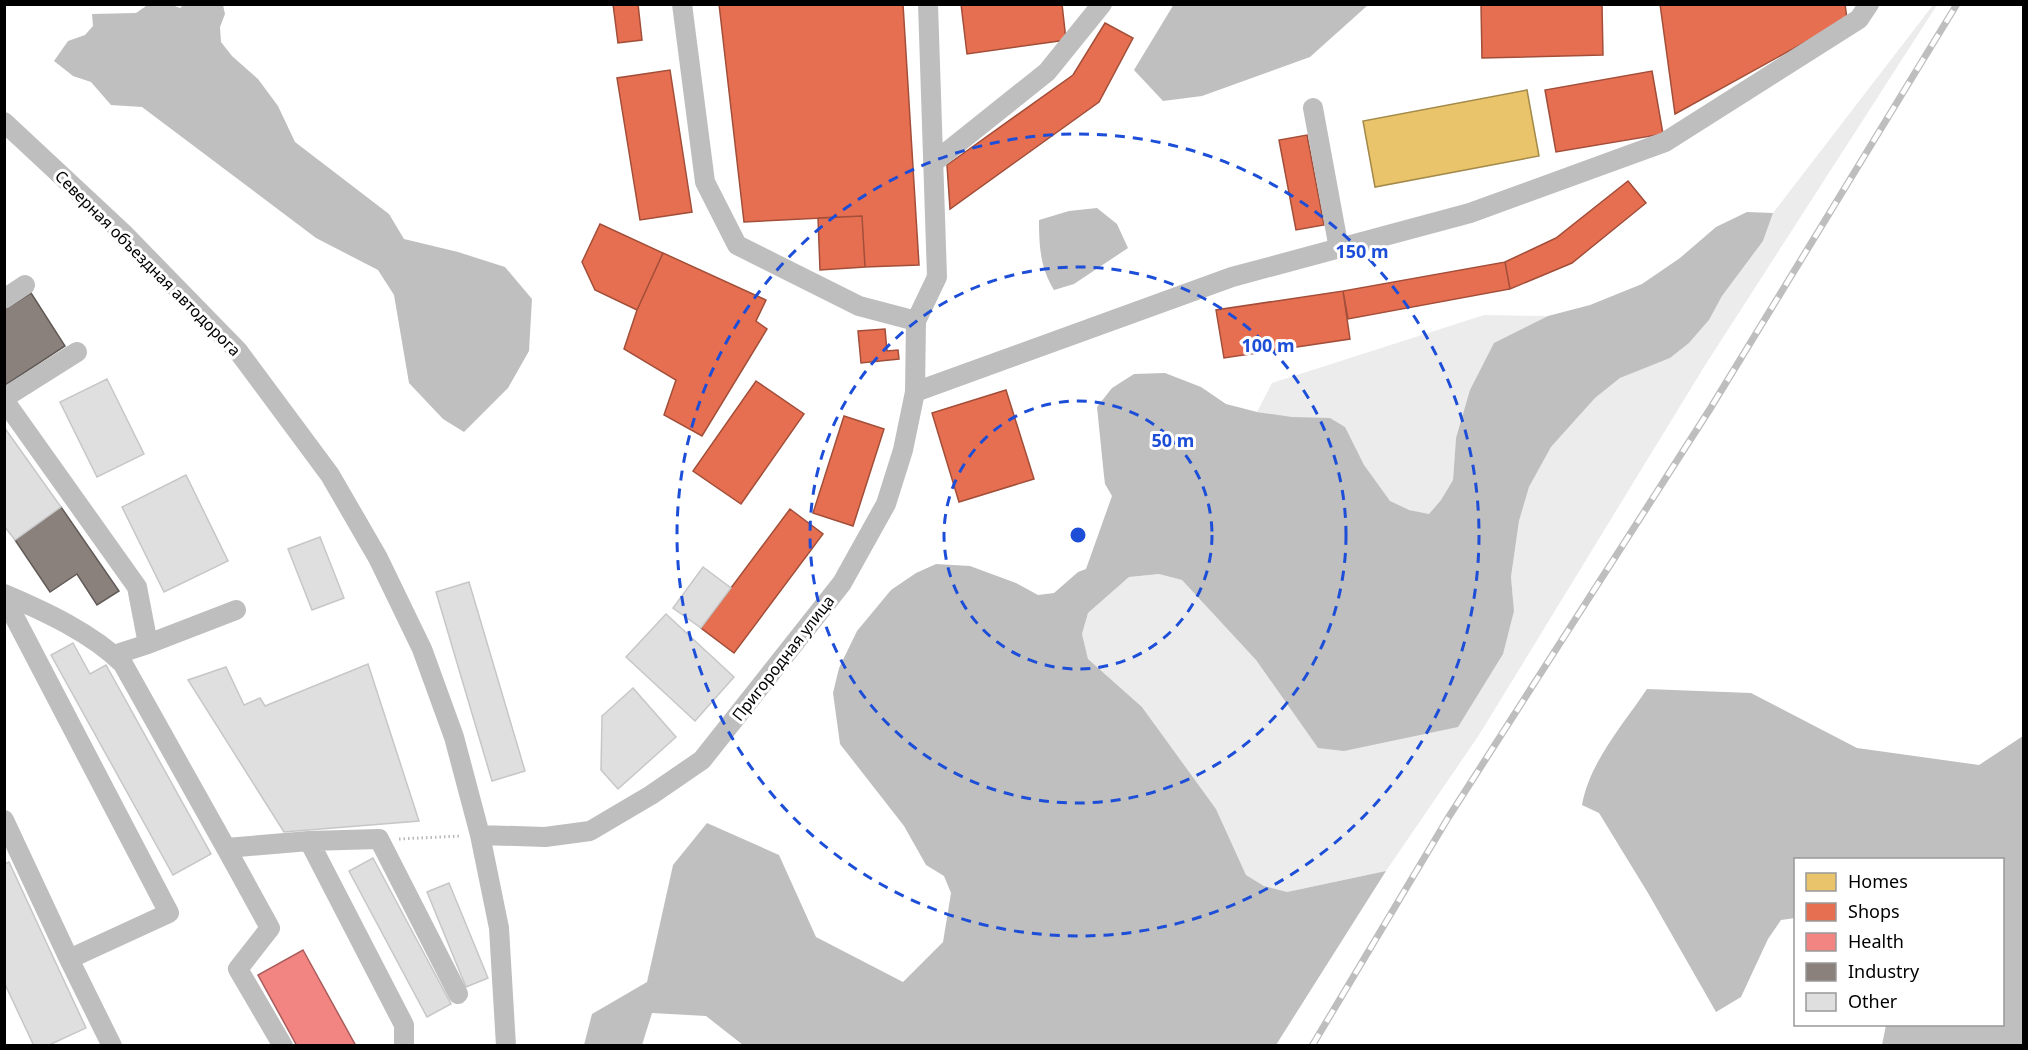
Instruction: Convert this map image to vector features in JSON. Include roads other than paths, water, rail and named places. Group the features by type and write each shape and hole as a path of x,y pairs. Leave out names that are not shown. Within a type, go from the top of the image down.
{"street":[{"path":"682,4 705,182 736,245 859,306 916,321 937,278 928,4"},
{"path":"933,163 1047,72 1102,4"},
{"path":"915,393 1232,277 1470,213 1665,142 1858,19 1869,4"},
{"path":"1313,108 1339,249"},
{"name":"Северная объездная автодорога","path":"4,122 123,233 238,351 330,475 378,558 422,649 454,736 480,835 499,928 506,1046"},
{"path":"4,299 26,285"},
{"name":"Пригородная улица","path":"480,835 545,837 590,831 651,795 702,760 842,583 886,504 903,450 915,393 916,321"},
{"path":"77,352 4,399 137,587 148,644"},
{"path":"4,596 50,614 114,655 123,664 270,927 238,969 283,1046"},
{"path":"4,596 169,913 69,959"},
{"path":"114,655 236,610"},
{"path":"4,820 112,1046"},
{"path":"226,848 309,841 379,839 458,994"},
{"path":"309,841 404,1025 404,1046"}],"railway":[{"path":"1312,1046 1448,818 1710,409 1957,4"}]}
